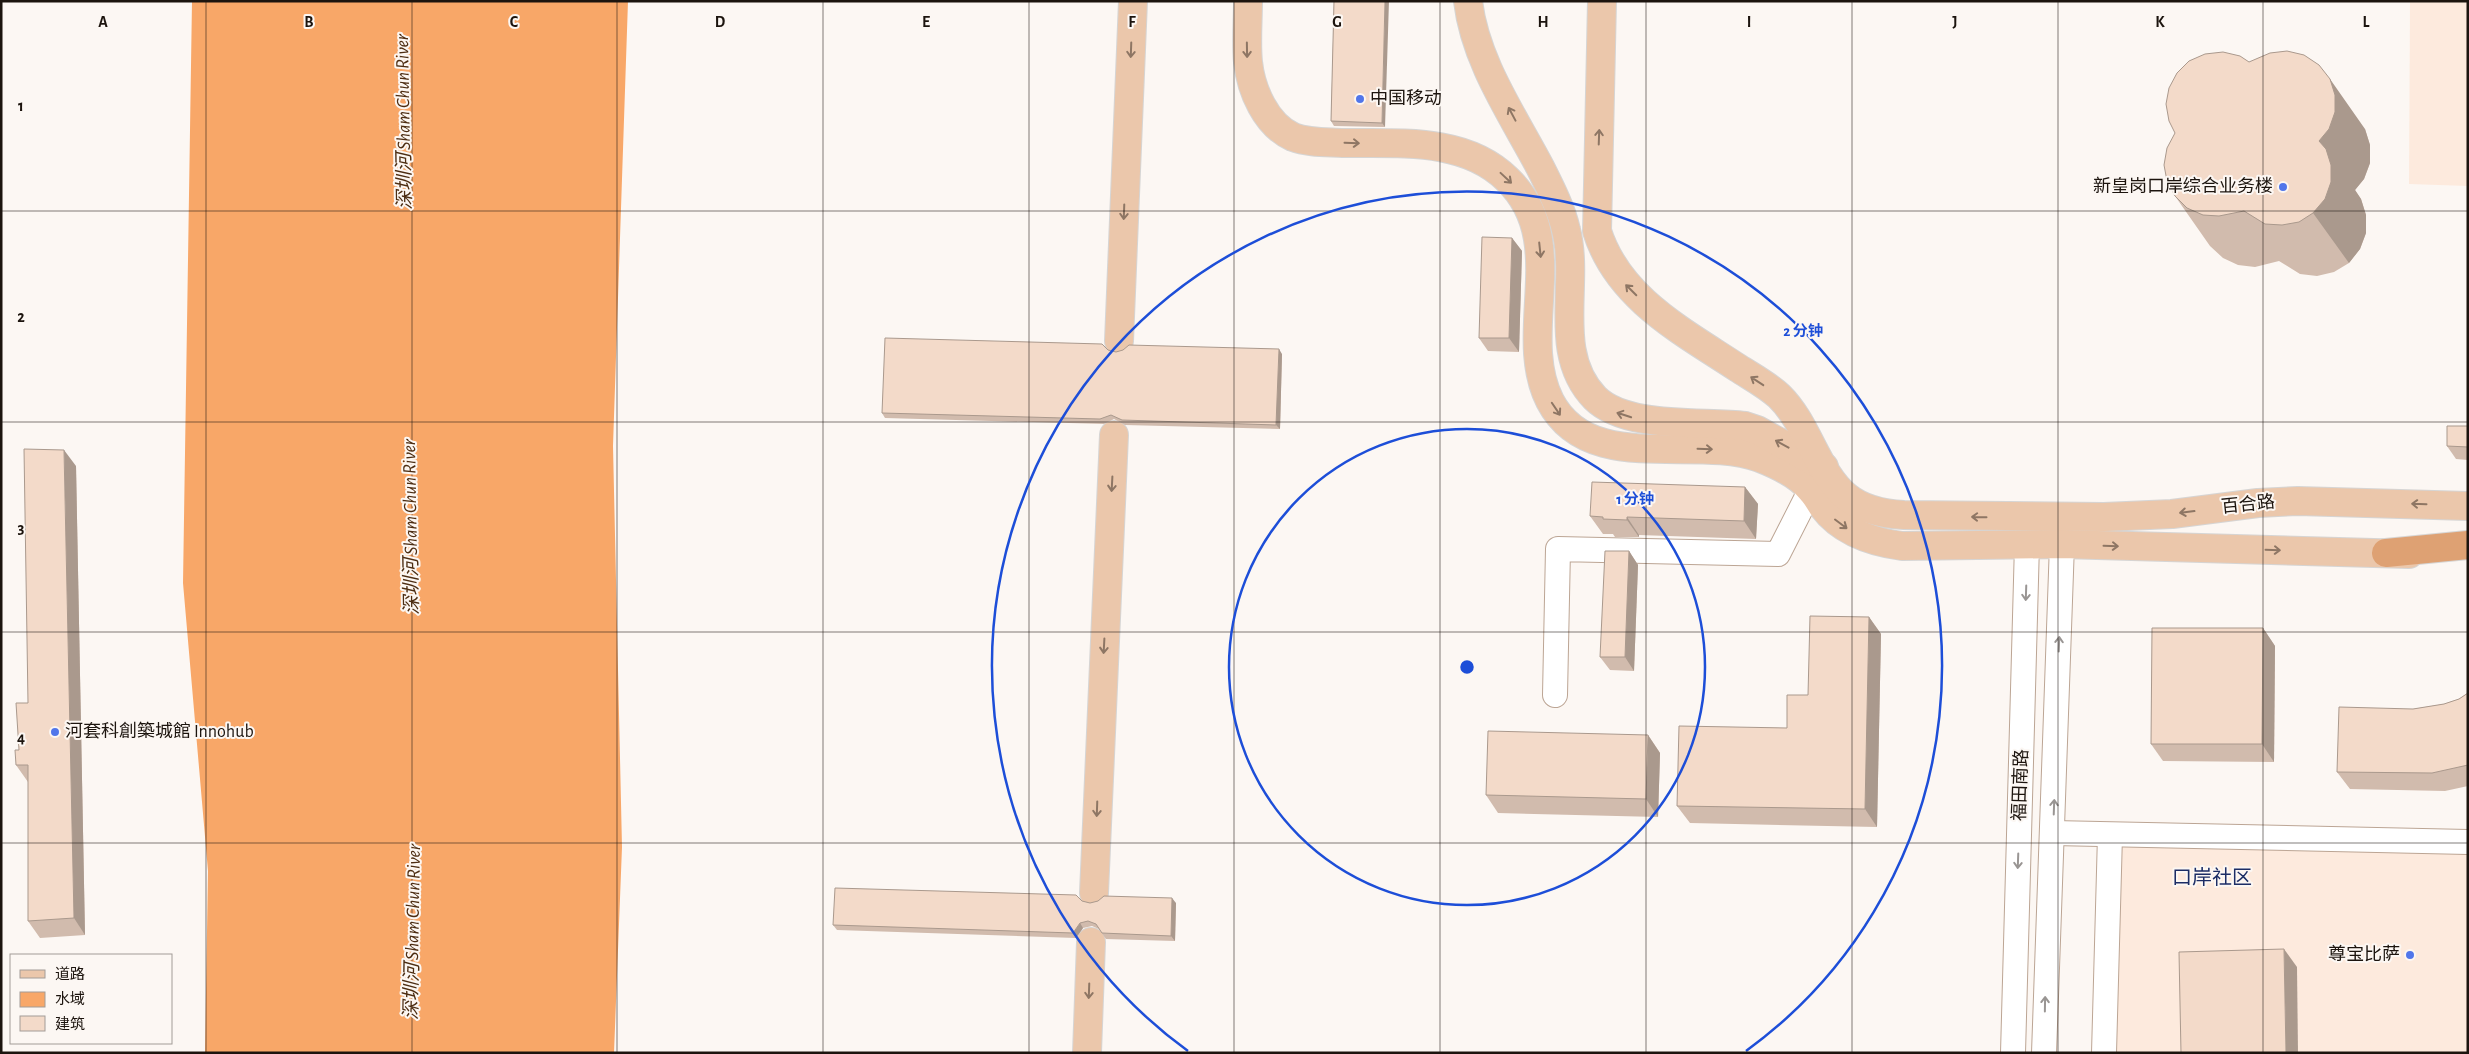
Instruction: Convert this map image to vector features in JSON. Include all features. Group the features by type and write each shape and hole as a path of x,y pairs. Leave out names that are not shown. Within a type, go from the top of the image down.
{"highway":[{"path":"2386,553 2468,545"}],"main road":[{"path":"1119,341 1133,1"},
{"path":"1248,1 1248,62 1253,87 1271,119 1286,133 1316,142 1416,145 1452,150 1484,161 1507,178 1518,190 1531,212 1540,247 1539,357 1544,385 1557,413 1577,433 1601,444 1614,446 1742,453 1818,478"},
{"path":"1468,1 1480,51 1550,188 1564,222 1571,259 1571,348 1580,376 1587,388 1604,406 1626,416 1744,426 1757,430 1818,478"},
{"path":"1602,1 1597,231 1603,250 1624,283 1646,304 1668,322 1778,396 1803,429 1818,478"},
{"path":"1094,894 1114,435"},
{"name":"百合路","path":"1818,478 1863,507 1885,514 2028,517 2062,531 2386,553 2468,556"},
{"name":"百合路","path":"1818,478 1835,520 1850,530 1884,544 2027,544 2062,531 2172,514 2298,500 2468,506"},
{"name":"福田南路","path":"2027,544 2028,517"},
{"path":"1087,1053 1091,942"}],"street":[{"path":"1555,695 1558,549 1778,554 1818,478"},
{"name":"福田南路","path":"2044,1053 2062,531"},
{"name":"福田南路","path":"2013,1053 2027,544"},
{"path":"2053,833 2468,842"},
{"path":"2104,1053 2110,835"}],"shaded area":[{"path":"2410,1 2468,1 2468,186 2409,184"},
{"path":"2110,835 2468,842 2468,1053 2104,1053"}],"water":[{"name":"深圳河 Sham Chun River","path":"192,1 628,1 613,446 622,847 614,1053 205,1053 208,871 183,583"}],"building":[{"path":"1334,1 1385,1 1382,123 1331,121"},
{"path":"2287,51 2304,55 2319,65 2330,79 2335,95 2335,112 2329,129 2319,141 2326,149 2331,165 2331,182 2325,199 2313,213 2299,222 2282,225 2265,224 2244,211 2219,216 2203,215 2187,208 2175,196 2167,181 2164,165 2167,148 2175,133 2169,121 2166,104 2169,88 2177,73 2189,61 2205,54 2223,52 2240,56 2249,62 2270,53"},
{"path":"1482,237 1512,238 1509,338 1479,338"},
{"path":"885,338 1102,344 1108,350 1116,352 1123,350 1129,345 1279,349 1276,425 1122,420 1111,415 1100,419 882,413"},
{"path":"2447,426 2468,426 2468,447 2447,446"},
{"path":"24,449 64,450 74,918 28,921 28,765 16,765 15,750 19,750 16,703 28,703"},
{"path":"1592,482 1745,487 1744,521 1627,517 1627,520 1603,519 1603,517 1590,516"},
{"path":"1605,551 1629,551 1625,657 1600,657"},
{"path":"1810,616 1869,617 1865,809 1677,806 1679,726 1787,728 1787,695 1808,695"},
{"path":"2152,628 2263,628 2262,744 2151,744"},
{"path":"2468,693 2468,765 2432,773 2337,772 2339,707 2413,709 2444,704 2459,699"},
{"path":"1488,731 1648,735 1646,799 1486,795"},
{"path":"835,888 1076,895 1082,901 1090,903 1098,901 1104,896 1172,898 1171,936 1102,933 1096,924 1088,921 1080,923 1073,933 833,925"},
{"path":"2284,949 2286,1053 2181,1053 2179,952"}],"place":[{"name":"中国移动","path":"1360,99"},
{"name":"新皇岗口岸综合业务楼","path":"2283,187"},
{"name":"河套科創築城館 Innohub","path":"55,732"},
{"name":"尊宝比萨","path":"2410,955"}],"district":[{"name":"口岸社区","path":"2212,878"}]}
